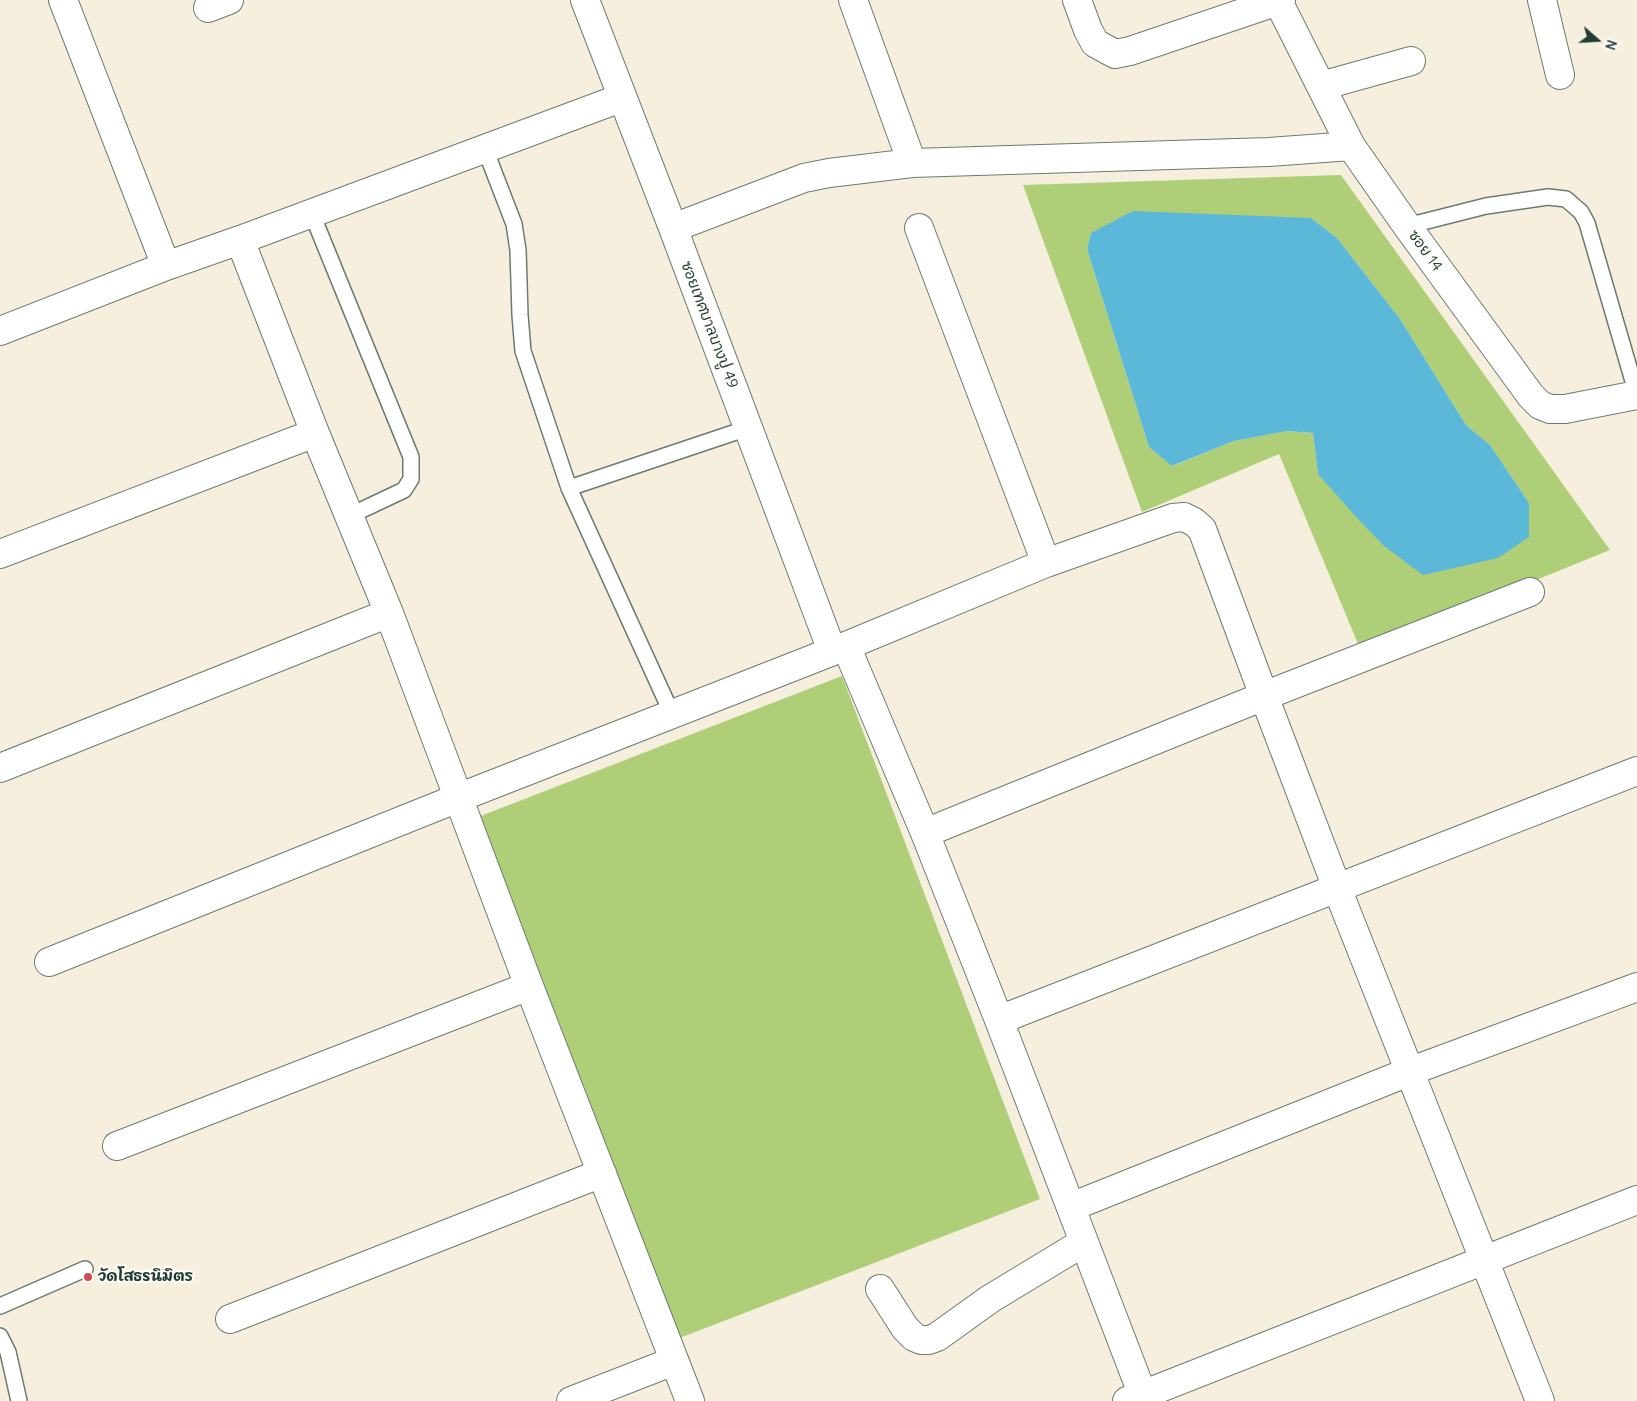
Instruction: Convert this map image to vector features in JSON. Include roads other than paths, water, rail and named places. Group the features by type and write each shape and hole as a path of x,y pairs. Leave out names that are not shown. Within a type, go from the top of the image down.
{"street":[{"path":"63,0 166,266"},
{"name":"ซอยเทศบาลบางปู 49","path":"585,0 748,428 839,649 925,833 999,1020 1084,1242 1138,1399"},
{"path":"853,0 912,163"},
{"path":"1077,0 1088,30 1095,42 1114,54 1130,51 1279,1"},
{"path":"1542,0 1560,75"},
{"name":"ซอย 14","path":"1279,1 1351,146 1531,396 1540,405 1550,409 1565,409 1637,395"},
{"path":"1321,86 1411,61"},
{"path":"0,331 166,266 312,214 621,98"},
{"path":"673,228 804,178 829,173 912,163 1270,152 1351,146"},
{"path":"919,228 1046,563"},
{"path":"240,240 314,433 389,613 529,986 690,1401"},
{"path":"0,554 314,433"},
{"path":"49,962 458,798 839,649 1046,563 1173,518 1184,518 1202,528 1337,888 1540,1401"},
{"path":"925,833 1264,696 1530,592"},
{"path":"0,768 389,613"},
{"path":"999,1020 1637,771"},
{"path":"117,1146 529,986"},
{"path":"1071,1207 1411,1071 1637,987"},
{"path":"230,1319 602,1173"},
{"path":"1138,1399 1637,1200"},
{"path":"880,1289 909,1332 914,1337 929,1340 990,1299 1084,1242"},
{"path":"571,1401 674,1361"}],"lane":[{"path":"486,149 514,224 518,250 523,351 569,488 672,714"},
{"path":"1407,226 1486,206 1548,197 1566,199 1580,212 1587,223 1637,395"},
{"path":"312,214 411,457 411,479 404,490 349,516"},
{"path":"569,488 748,428"},
{"path":"0,1306 85,1269"},
{"path":"0,1336 8,1352 19,1401"}],"water":[{"path":"1133,211 1311,218 1337,238 1400,319 1466,425 1490,445 1529,503 1529,537 1498,558 1423,575 1384,546 1318,474 1313,433 1287,431 1234,441 1172,466 1149,447 1087,249 1091,233"}],"place":[{"name":"วัดโสธรนิมิตร","path":"88,1277"}]}
